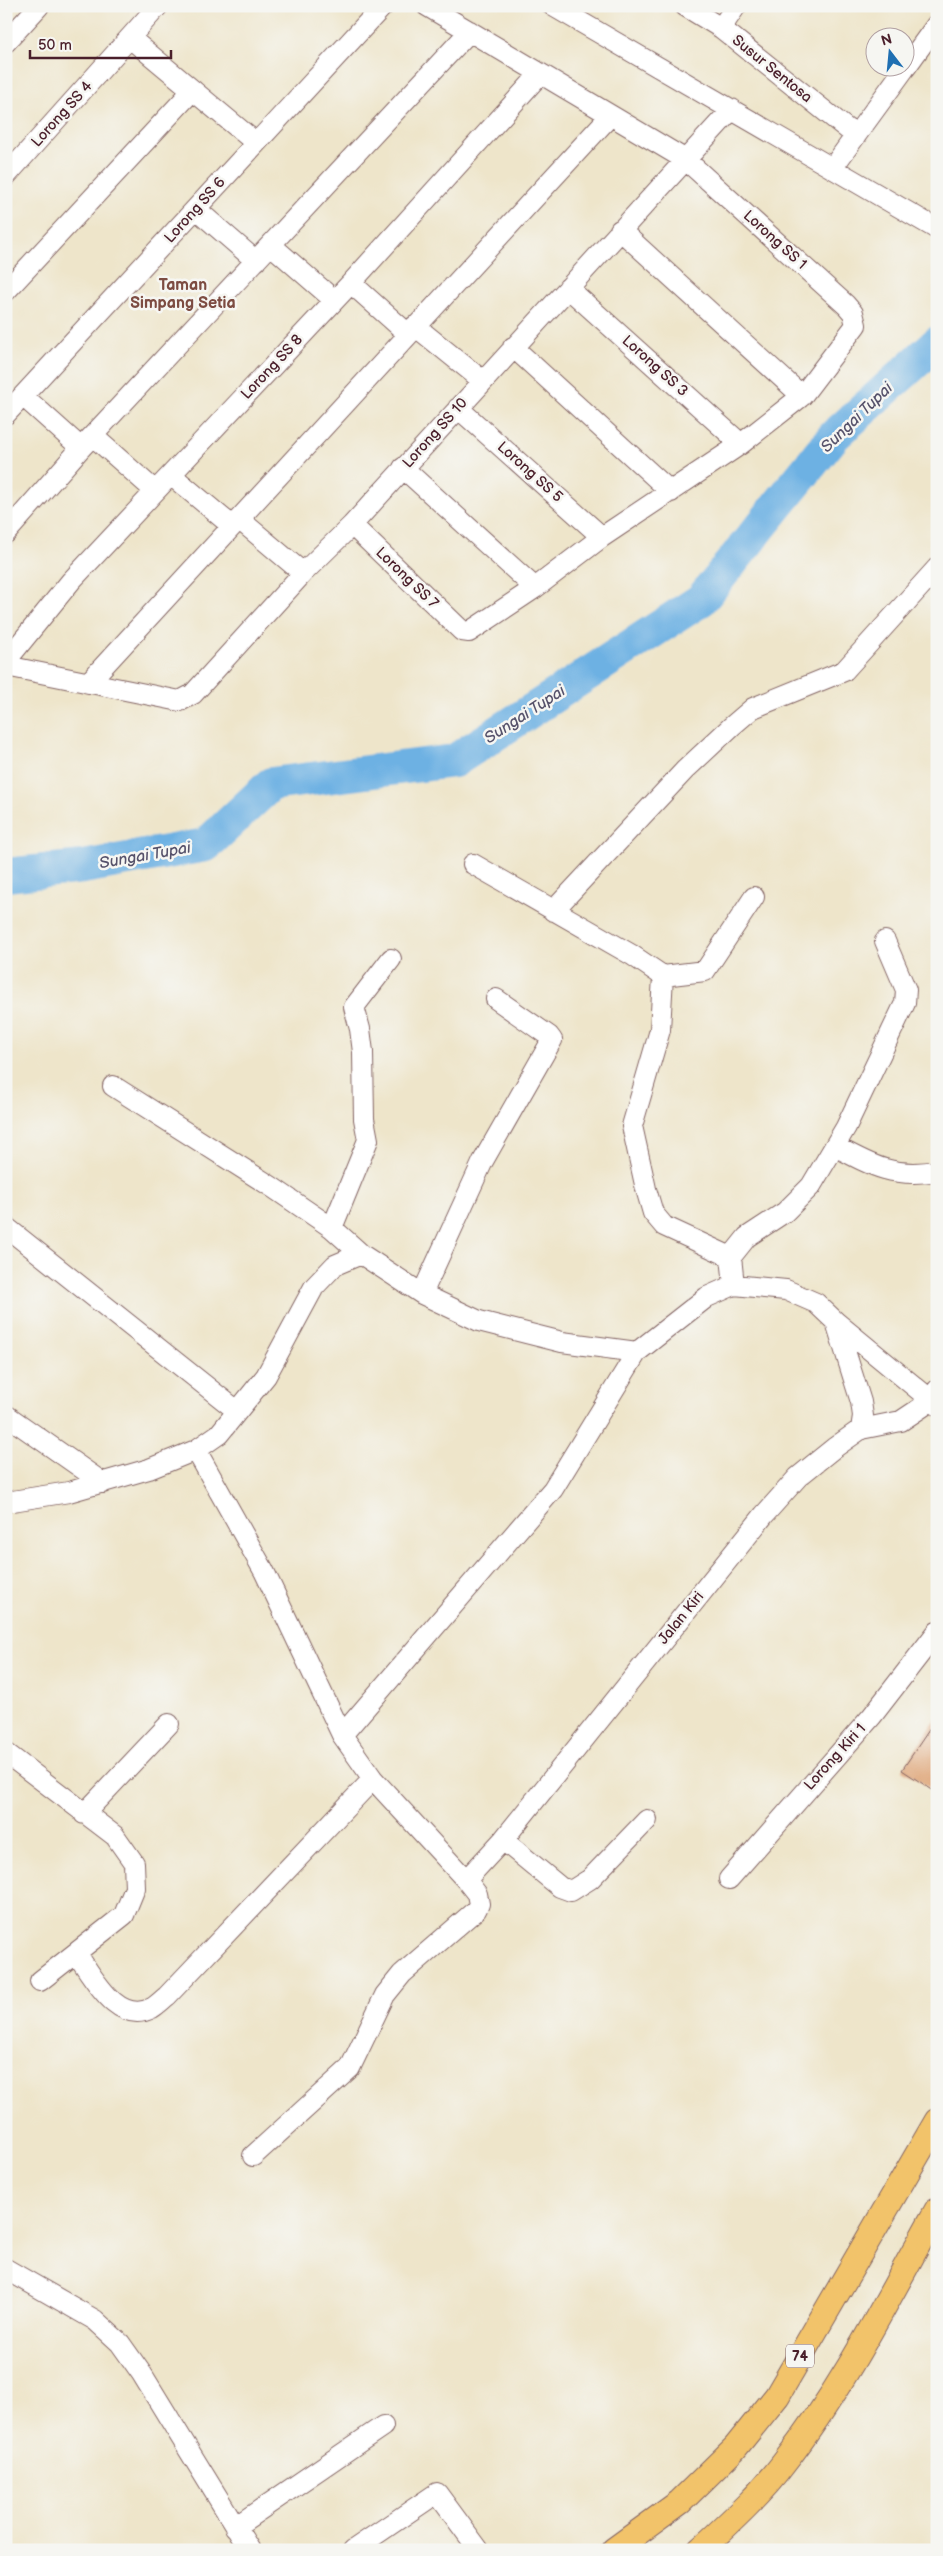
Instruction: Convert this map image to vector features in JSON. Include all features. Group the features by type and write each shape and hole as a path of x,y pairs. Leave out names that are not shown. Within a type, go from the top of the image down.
{"main road":[{"name":"74","path":"614,2550 680,2502 735,2448 777,2396 937,2121"},
{"path":"700,2550 731,2521 784,2464 834,2394 937,2210"}],"street":[{"path":"6,42 39,6"},
{"name":"Lorong SS 4","path":"10,165 158,6"},
{"name":"Lorong SS 6","path":"6,414 196,209 255,142 383,6"},
{"name":"Lorong SS 1","path":"427,6 686,160 846,304 853,313 856,325 802,396"},
{"path":"553,6 937,229"},
{"name":"Susur Sentosa","path":"684,6 721,28 856,136"},
{"path":"721,28 736,6"},
{"path":"916,52 937,24"},
{"path":"6,533 87,442 470,31"},
{"path":"130,38 255,142"},
{"name":"Lorong SS 8","path":"6,661 71,581 351,283 540,74"},
{"path":"833,167 897,78"},
{"path":"6,290 193,90"},
{"name":"Lorong SS 10","path":"88,683 180,701 193,694 303,573 352,525 732,109"},
{"path":"6,666 88,683 610,116"},
{"path":"196,209 256,261"},
{"path":"403,468 535,588 602,537 741,444 802,396 620,230"},
{"path":"271,245 334,300"},
{"path":"351,283 483,381"},
{"name":"Lorong SS 3","path":"568,288 741,444"},
{"path":"513,347 671,492"},
{"path":"22,396 155,491"},
{"name":"Lorong SS 5","path":"458,408 602,537"},
{"path":"171,475 303,573"},
{"name":"Lorong SS 7","path":"352,525 462,631 469,632 476,629 535,588"},
{"path":"553,911 685,770 732,726 753,708 844,671 937,568"},
{"path":"473,864 632,955 663,976 705,971 754,897"},
{"path":"734,1285 730,1257 747,1237 785,1212 812,1186 835,1146 905,1003 906,990 885,941"},
{"path":"332,1228 368,1140 364,1119 364,1052 354,1007 391,959"},
{"path":"663,976 660,1030 632,1126 644,1181 653,1213 664,1226 730,1257"},
{"path":"422,1294 482,1161 552,1040 496,998"},
{"path":"113,1086 332,1228 361,1254 422,1294 479,1321 562,1342 637,1352"},
{"path":"835,1146 877,1168 921,1174 937,1171"},
{"path":"6,1227 236,1410"},
{"path":"6,1502 69,1492 149,1469 196,1450 219,1434 236,1410 266,1376 314,1287 335,1265 361,1254"},
{"path":"342,1735 553,1489 637,1352 707,1296 734,1285 786,1290 816,1304 836,1322 935,1398"},
{"path":"836,1322 861,1402 863,1416 860,1429"},
{"name":"Jalan Kiri","path":"466,1880 503,1840 792,1484 860,1429 901,1421 935,1398"},
{"path":"6,1415 103,1483"},
{"path":"196,1450 264,1571 342,1735 373,1779 466,1880 477,1894 479,1904 476,1910 402,1974 385,1996 350,2068 253,2156"},
{"name":"Lorong Kiri 1","path":"729,1879 872,1716 937,1632"},
{"path":"84,1814 169,1724"},
{"path":"6,1752 115,1836 134,1863 135,1888 124,1914 40,1981"},
{"path":"76,1953 116,2006 132,2013 152,2008 167,1996 373,1779"},
{"path":"503,1840 560,1887 571,1891 590,1879 647,1820"},
{"path":"6,2269 95,2320 120,2343 142,2374 250,2550"},
{"path":"235,2526 382,2426"},
{"path":"353,2550 437,2493 479,2550"}],"building":[{"path":"937,1718 937,1793 902,1770"}],"waterway":[{"name":"Sungai Tupai","path":"6,875 83,867 206,845 271,784 454,761 701,600 834,436 937,343"}],"district":[{"name":"Taman Simpang Setia","path":"183,294"}]}
